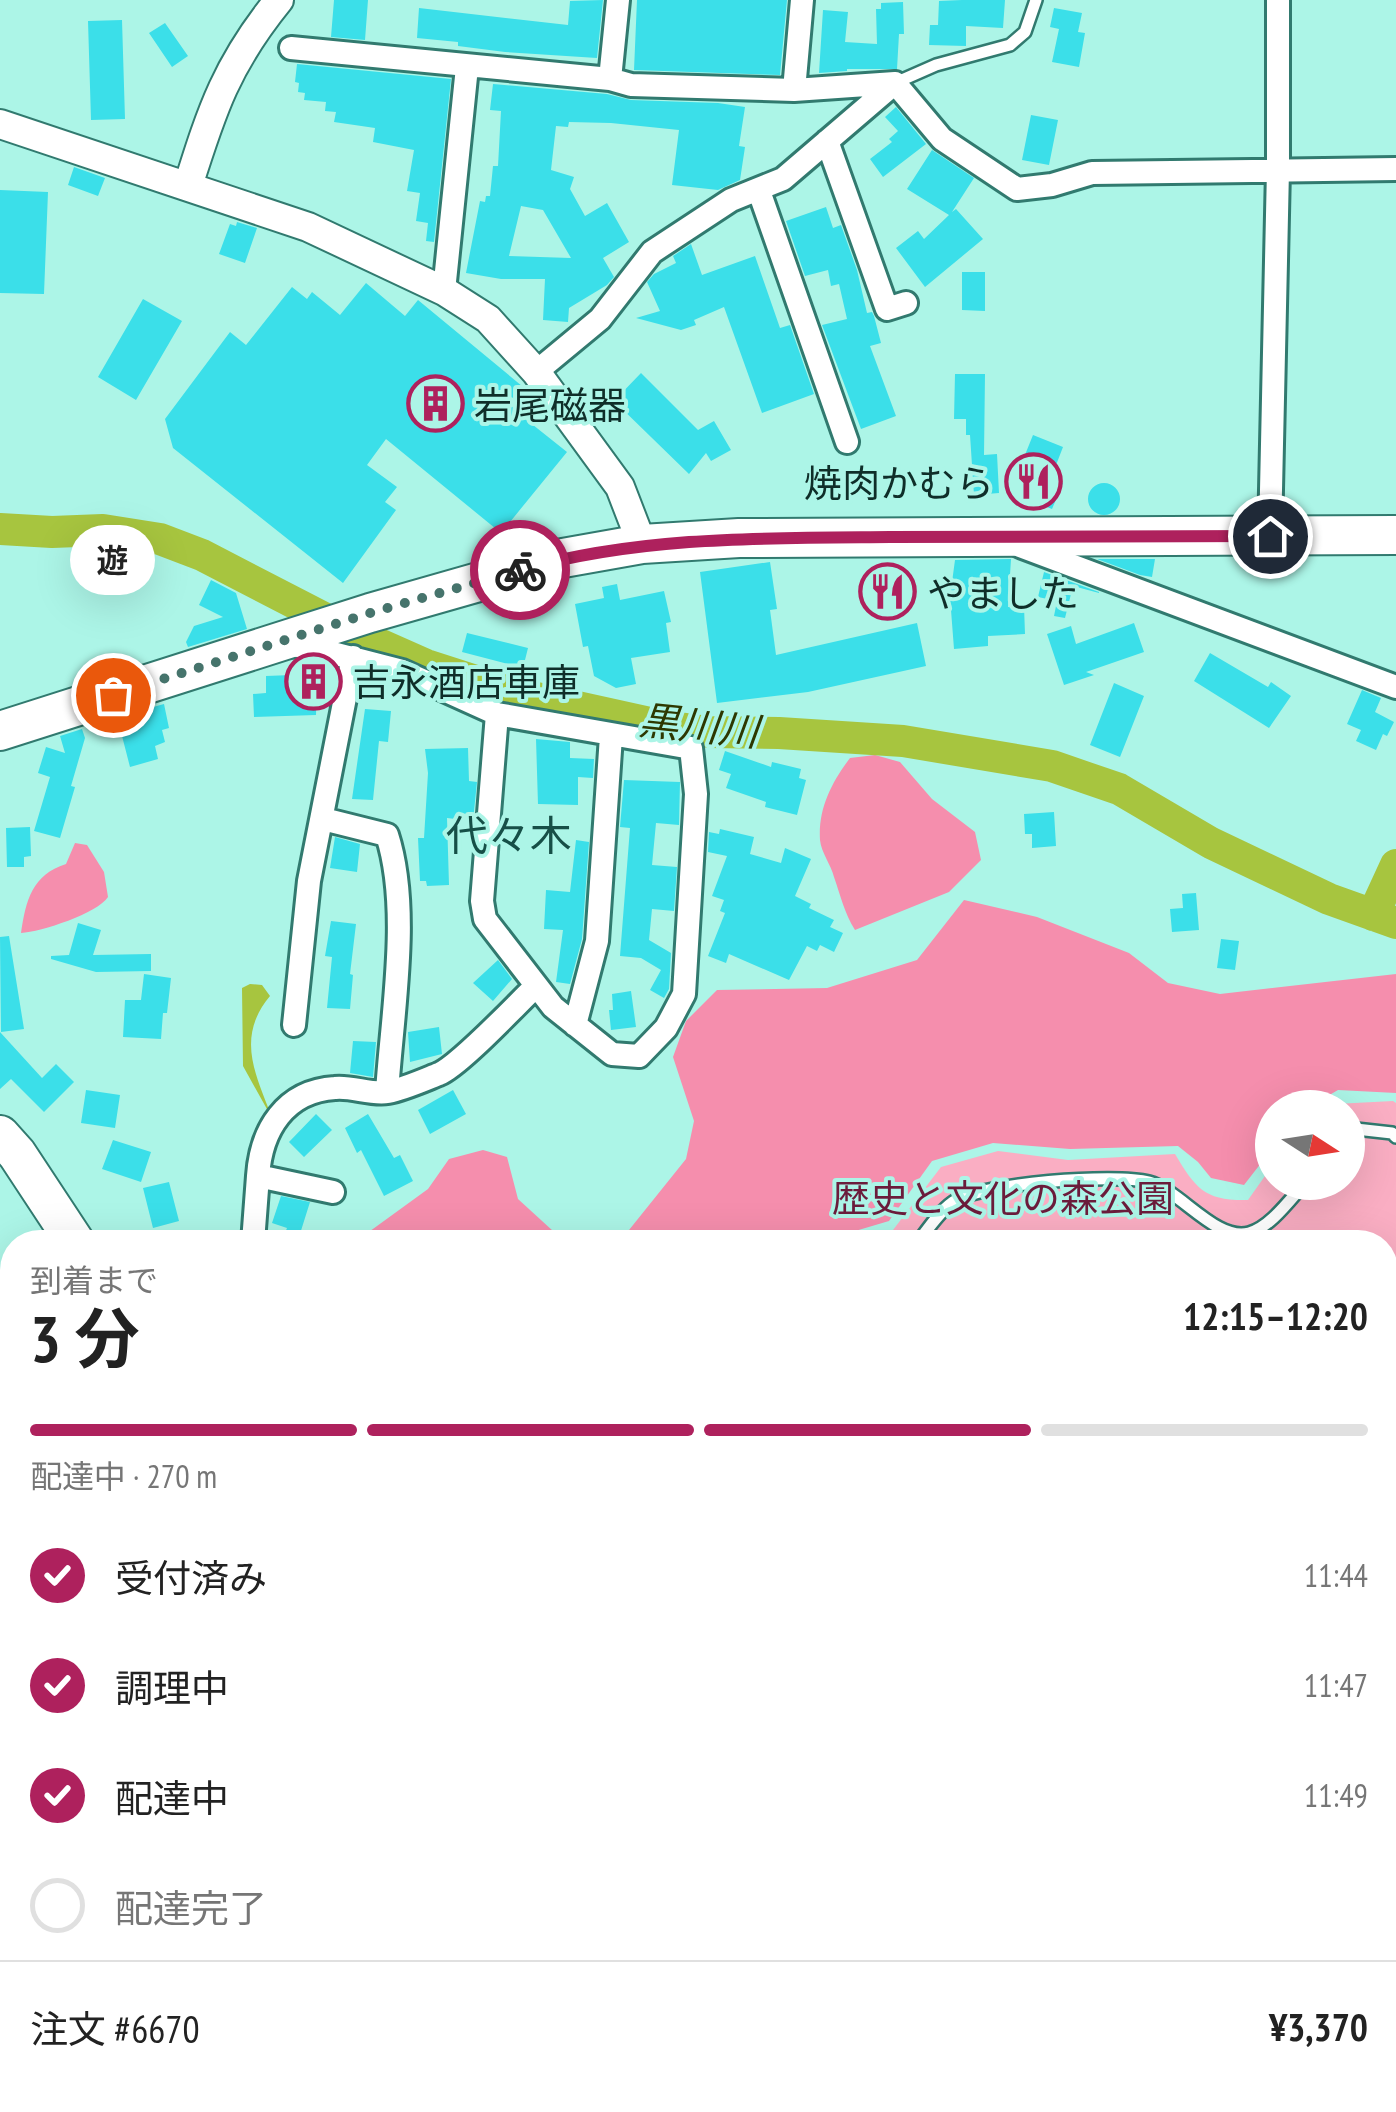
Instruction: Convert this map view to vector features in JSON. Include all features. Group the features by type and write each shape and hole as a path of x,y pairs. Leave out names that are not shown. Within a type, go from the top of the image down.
{"highway":[{"path":"0,731 370,613 563,558 642,544 738,538 1396,535"},
{"path":"0,1135 67,1230"}],"street":[{"path":"188,186 212,108 237,57 279,0"},
{"path":"610,79 618,0"},
{"path":"794,90 802,0"},
{"path":"1270,536 1278,0"},
{"path":"290,48 610,79 631,85 794,90 895,83"},
{"path":"444,291 467,68"},
{"path":"536,372 600,319 652,252 731,200 783,179 895,83"},
{"path":"895,83 942,139 1017,188 1052,185 1092,173 1396,169"},
{"path":"0,124 308,227 444,291 488,319 536,372 620,487 642,544"},
{"path":"827,140 888,309 906,303"},
{"path":"759,190 847,442"},
{"path":"996,537 1396,687"},
{"path":"276,644 309,647 402,670 497,714 692,748 696,794 684,994 666,1028 639,1056 612,1054 574,1025 535,987 485,920 482,901 497,714"},
{"path":"294,1025 309,881 352,657"},
{"path":"574,1025 596,941 610,736"},
{"path":"323,820 386,835 397,866 400,900 387,1092"},
{"path":"254,1230 260,1152 273,1120 294,1100 336,1087 387,1092 444,1072 535,987"},
{"path":"258,1176 333,1192"}],"lane":[{"path":"895,83 936,64 1010,45 1025,32 1036,0"},
{"path":"1365,1130 1392,1133 1396,1137"},
{"path":"929,1230 955,1200 1024,1184 1110,1180 1150,1182 1227,1230"},
{"path":"1254,1230 1288,1200"}],"green space":[{"name":"歴史と文化の森公園","path":"1365,1102 1396,1103 1396,1230 893,1230 941,1167 998,1151 1068,1160 1175,1154 1203,1190 1221,1198 1248,1200 1255,1190 1255,1200 1365,1200"}],"shaded area":[{"path":"875,755 900,762 932,799 975,832 981,860 949,892 855,930 822,849 821,817 837,776 850,758"},
{"path":"75,843 87,845 104,872 108,897 68,921 21,933 33,890 45,875 66,864"},
{"path":"964,900 1037,917 1129,953 1168,983 1220,994 1396,974 1396,1093 1255,1090 1255,1171 1244,1185 1211,1178 1178,1146 1070,1149 993,1143 932,1161 889,1221 859,1230 629,1230 686,1159 694,1121 673,1057 686,1021 717,990 827,988 917,960"},
{"path":"262,985 270,996 259,1012 251,1042 255,1072 273,1120 243,1066 242,988"},
{"path":"483,1150 507,1157 518,1199 552,1230 372,1230 428,1189 449,1159"}],"building":[{"path":"334,0 368,0 365,40 331,37"},
{"path":"603,0 597,58 505,52 417,38 419,8 568,25 570,1"},
{"path":"637,0 787,0 780,75 634,70"},
{"path":"1005,0 1003,28 966,26 966,46 929,45 930,25 938,25 939,1"},
{"path":"903,2 904,34 899,34 897,69 819,73 823,10 848,12 845,42 877,44 876,9 881,9 881,3"},
{"path":"1054,8 1082,13 1078,32 1085,33 1079,67 1052,62 1059,29 1050,27"},
{"path":"122,20 125,119 91,120 88,21"},
{"path":"165,23 188,56 172,67 149,33"},
{"path":"297,64 451,79 434,242 426,241 428,223 416,221 420,193 407,191 414,150 373,142 375,128 334,122 336,112 325,111 326,102 304,100 305,93 298,92 299,83 295,82"},
{"path":"493,84 607,94 631,100 745,107 739,146 745,147 740,180 718,190 672,185 679,130 611,123 569,122 568,127 556,126 551,170 574,177 570,189 585,216 607,203 629,242 603,258 614,277 569,308 568,322 543,320 545,279 501,279 466,273 480,201 485,202 486,196 490,196 493,166 498,166 501,111 490,110","holes":["521,206 543,210 571,258 509,256"]},
{"path":"896,107 926,144 883,177 870,159 892,142 889,139 898,131 885,117"},
{"path":"1031,115 1058,120 1049,165 1022,160"},
{"path":"932,150 974,178 952,212 956,209 983,239 925,287 896,248 918,231 924,239 949,215 907,189"},
{"path":"74,167 105,178 98,196 68,185"},
{"path":"0,190 48,192 44,294 0,293"},
{"path":"826,207 833,228 841,225 867,313 874,316 881,343 870,346 896,416 861,429 822,325 847,319 839,284 831,286 828,270 805,276 786,221"},
{"path":"237,222 257,228 245,263 219,254 230,224 236,226"},
{"path":"691,244 702,275 755,256 780,328 790,325 814,394 762,413 724,307 681,330 636,318 660,311 647,282 676,263 673,256"},
{"path":"962,272 985,272 985,311 962,310"},
{"path":"366,283 405,316 418,300 528,391 532,396 518,413 567,452 501,533 386,439 367,465 397,487 385,502 396,510 343,583 173,448 165,419 230,332 246,345 292,287 307,299 312,292 340,315"},
{"path":"143,299 182,321 136,400 98,377"},
{"path":"641,373 698,430 714,421 731,450 711,461 706,453 689,474 614,401"},
{"path":"955,374 985,374 984,455 997,454 999,493 974,495 966,419 954,419"},
{"path":"1033,435 1063,447 1051,478 1063,483 1052,509 1010,492"},
{"path":"1104,483 1115,488 1120,499 1115,510 1104,515 1093,510 1088,499 1093,488"},
{"path":"1011,559 1008,607 1024,606 1025,634 988,636 988,646 954,649 950,597 955,560"},
{"path":"1097,559 1155,559 1152,577"},
{"path":"770,562 777,609 770,610 776,655 917,623 926,666 808,692 717,703 700,572"},
{"path":"1044,572 1099,593 1073,586 1065,618 1054,616 1057,601 1038,597"},
{"path":"211,580 236,593 247,629 188,647 186,642 194,626 223,617 199,605"},
{"path":"617,584 620,600 664,591 671,622 666,623 670,652 631,658 636,684 616,688 594,676 588,646 583,647 575,604 604,598 602,587"},
{"path":"1134,623 1144,652 1086,672 1094,675 1064,685 1047,634 1071,626 1076,644"},
{"path":"467,633 528,648 523,668 462,652"},
{"path":"1210,653 1291,696 1269,728 1194,681"},
{"path":"317,674 316,715 254,717 253,694 266,693 266,676"},
{"path":"1114,683 1144,696 1120,757 1090,745"},
{"path":"1362,690 1381,698 1375,712 1394,722 1376,750 1356,741 1361,730 1347,724"},
{"path":"164,704 169,728 162,730 165,742 155,746 158,759 130,767 121,732 131,729 128,714"},
{"path":"365,709 391,711 388,742 379,741 373,800 352,799"},
{"path":"82,729 85,738 60,838 34,831 50,777 38,773 46,747 65,753 60,736"},
{"path":"536,739 570,742 570,758 594,759 593,778 578,777 578,805 538,804"},
{"path":"468,748 469,781 477,782 473,821 447,818 449,885 427,886 426,881 420,881 418,838 424,838 428,773 425,749"},
{"path":"725,751 771,767 772,762 801,769 799,778 806,780 797,815 765,807 766,802 726,788 731,774 719,770"},
{"path":"624,780 680,782 679,825 656,823 652,865 677,867 674,911 652,909 649,940 671,953 669,989 664,998 650,990 661,970 641,958 620,956 630,828 620,827"},
{"path":"1054,812 1056,846 1032,848 1032,834 1025,834 1024,814"},
{"path":"30,827 31,856 24,857 24,867 7,867 6,828"},
{"path":"720,829 754,837 750,854 781,863 785,848 811,859 795,896 834,920 830,927 843,933 834,952 820,945 817,951 807,946 789,980 729,954 726,963 708,956 725,913 720,911 724,900 712,896 727,856 708,852 709,832 719,834"},
{"path":"335,837 360,844 357,872 330,868"},
{"path":"576,840 589,842 582,939 570,984 556,982 563,930 544,929 546,890 570,892"},
{"path":"1196,893 1199,930 1172,932 1170,909 1183,908 1182,894"},
{"path":"331,921 356,924 350,1009 327,1008 332,957 325,956"},
{"path":"78,923 101,930 93,955 151,954 151,971 96,972 51,959 69,955"},
{"path":"9,936 24,1029 1,1032 0,937"},
{"path":"1221,939 1239,941 1235,970 1217,968"},
{"path":"498,960 512,979 493,1001 473,983"},
{"path":"144,974 171,978 161,1039 123,1037 125,1000 141,1000"},
{"path":"631,991 636,1027 611,1030 612,994"},
{"path":"439,1027 442,1054 410,1062 408,1032"},
{"path":"0,1032 42,1078 56,1064 74,1082 44,1112 11,1079 0,1089"},
{"path":"353,1041 376,1042 373,1077 350,1073"},
{"path":"86,1090 120,1095 115,1128 81,1123"},
{"path":"453,1090 466,1114 430,1134 418,1110"},
{"path":"316,1114 332,1130 304,1157 289,1142"},
{"path":"368,1114 394,1158 400,1155 413,1181 384,1196 345,1128"},
{"path":"113,1140 151,1152 141,1182 102,1169"},
{"path":"169,1182 179,1221 153,1228 143,1188"},
{"path":"281,1196 310,1202 301,1230 286,1230 272,1223"}],"waterway":[{"name":"黒川川","path":"0,529 103,530 160,539 202,555 347,630 426,665 510,692 664,726 709,732 903,741 1052,766 1119,789 1211,843 1329,899 1396,923"},
{"path":"1373,915 1396,865"}],"way so far":[{"path":"113,695 520,570"}],"place":[{"name":"岩尾磁器","path":"435,404"},
{"name":"焼肉かむら","path":"1033,482"},
{"name":"やました","path":"888,592"},
{"name":"吉永酒店車庫","path":"313,681"},
{"name":"遊","path":"113,695"}],"district":[{"name":"代々木","path":"509,835"}],"route":[{"path":"520,570 642,544 738,538 1270,536"}]}
